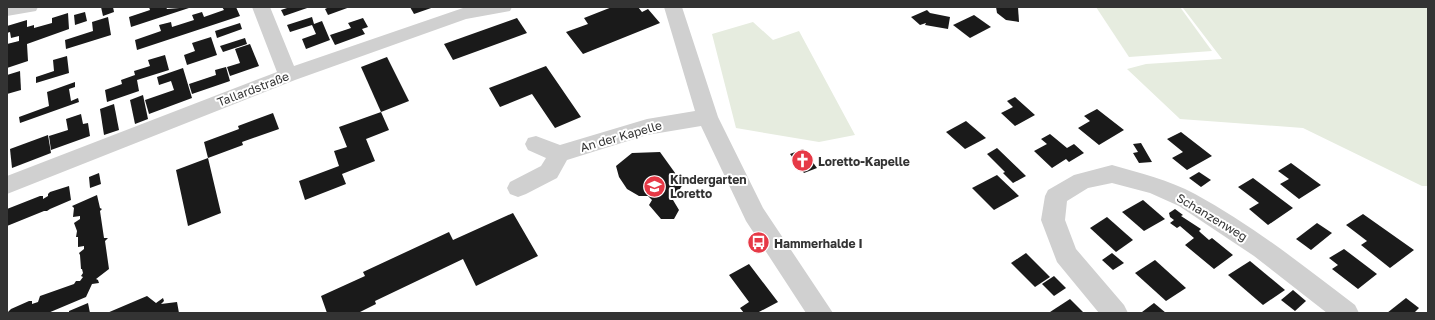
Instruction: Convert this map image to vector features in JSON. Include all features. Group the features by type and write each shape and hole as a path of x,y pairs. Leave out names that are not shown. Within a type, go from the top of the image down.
{"street":[{"path":"7,10 29,7"},
{"path":"261,7 288,75"},
{"name":"Tallardstraße","path":"7,185 288,75 462,10 503,7"},
{"path":"673,7 706,117 754,214 820,313"},
{"name":"An der Kapelle","path":"559,154 647,127 706,117"},
{"path":"518,188 549,172 559,154 536,144"},
{"name":"Schanzenweg","path":"1115,313 1066,255 1053,220 1056,196 1082,181 1112,174 1156,186 1187,200 1263,248 1346,313"}],"shaded area":[{"path":"1096,7 1180,7 1212,51 1129,57"},
{"path":"1428,7 1428,186 1422,186 1303,128 1180,119 1127,69 1146,64 1222,59 1183,8"},
{"path":"753,22 773,40 799,31 855,135 819,142 736,128 712,34"}],"building":[{"path":"101,7 113,7 114,12 103,16"},
{"path":"149,7 166,7 167,9 192,7 131,27 129,17 150,10"},
{"path":"222,7 236,7 240,16 137,50 135,40 161,31 159,25 171,22 172,27 194,20 192,15 202,12 204,17 224,10"},
{"path":"290,7 310,7 284,16 281,10"},
{"path":"329,7 350,7 328,15 325,9"},
{"path":"410,7 434,7 414,14"},
{"path":"612,7 638,7 642,12 648,9 660,23 583,54 566,32 588,24 584,18"},
{"path":"996,7 1018,7 1019,22 1006,20 997,13"},
{"path":"927,10 930,13 950,17 948,29 925,25 926,23 920,25 911,17"},
{"path":"85,12 87,21 75,25 74,15"},
{"path":"68,13 69,29 27,44 28,61 7,68 7,44 19,41 19,36 11,38 10,32 7,33 7,26 27,20 27,27 34,25 34,28 52,23 52,18"},
{"path":"974,15 991,27 970,38 953,25"},
{"path":"108,17 111,35 66,49 65,40 93,31 92,22"},
{"path":"312,17 314,24 322,21 330,40 306,49 302,39 316,34 312,25 290,32 287,25"},
{"path":"363,18 368,27 362,29 365,34 335,45 330,35 351,28 348,23"},
{"path":"517,18 527,33 453,60 444,44"},
{"path":"240,23 242,29 217,38 215,31"},
{"path":"211,37 217,55 187,65 184,55 195,51 192,43"},
{"path":"245,38 247,44 223,52 220,46"},
{"path":"250,44 259,66 230,76 227,67 240,63 235,49"},
{"path":"165,55 169,70 137,80 139,91 107,102 105,90 122,84 121,80 135,75 134,71 150,66 148,60"},
{"path":"67,56 69,73 36,83 36,77 54,71 53,60"},
{"path":"387,57 409,101 381,112 361,67"},
{"path":"546,66 581,117 555,128 532,94 500,107 489,88"},
{"path":"226,67 230,81 192,94 189,84 216,75 215,70"},
{"path":"183,68 192,98 149,114 145,100 174,90 171,81 159,85 157,77"},
{"path":"20,71 21,90 7,94 7,75"},
{"path":"75,82 75,87 69,89 71,101 78,98 79,102 20,123 19,117 49,106 47,92"},
{"path":"143,95 148,119 135,124 130,100"},
{"path":"1015,97 1035,115 1015,126 1001,113 1013,107 1007,101"},
{"path":"114,104 119,130 104,135 100,109"},
{"path":"1097,109 1124,130 1099,145 1078,128 1090,121 1084,116"},
{"path":"381,112 389,130 366,139 375,161 342,174 346,184 305,200 299,181 339,166 334,151 347,147 339,127"},
{"path":"273,113 279,129 242,142 243,145 208,158 204,142 239,129 238,126"},
{"path":"81,114 83,124 88,123 90,136 51,150 49,136 68,130 66,119"},
{"path":"966,121 986,138 965,149 946,132"},
{"path":"1181,132 1212,156 1187,170 1172,158 1183,152 1167,139"},
{"path":"1050,134 1067,148 1074,144 1084,153 1069,162 1066,159 1052,168 1034,151 1047,144 1041,139"},
{"path":"48,135 51,153 12,168 10,149"},
{"path":"1141,143 1152,162 1139,163 1133,153 1138,152 1133,144"},
{"path":"997,148 1026,176 1013,183 1003,173 1005,172 987,154"},
{"name":"Loretto-Kapelle","path":"803,149 817,168 804,173 790,154"},
{"name":"Kindergarten Loretto","path":"660,152 683,184 673,200 679,210 674,219 661,219 649,205 652,200 648,196 639,196 627,189 619,177 616,166 632,153"},
{"path":"208,158 221,213 188,226 176,170"},
{"path":"1291,163 1321,185 1299,199 1280,184 1289,179 1278,171"},
{"path":"1199,172 1211,180 1201,187 1189,178"},
{"path":"99,173 101,184 90,188 89,177"},
{"path":"997,175 1019,196 994,210 972,188"},
{"path":"1253,178 1293,208 1268,225 1249,209 1259,203 1238,187"},
{"path":"69,186 71,200 7,226 7,209 40,196 43,196 43,199 48,196 50,192"},
{"path":"97,195 100,208 102,209 100,211 104,238 108,238 105,241 109,269 96,279 99,283 92,284 86,297 48,313 7,313 11,309 29,301 32,301 32,304 38,302 40,296 74,284 76,281 80,281 83,277 81,276 83,273 79,253 84,249 84,246 78,247 78,237 76,237 77,231 74,223 80,219 80,216 73,217 74,208 72,206"},
{"path":"1143,200 1165,219 1144,231 1122,212"},
{"path":"1175,209 1183,215 1181,216 1201,229 1199,231 1209,240 1212,238 1233,255 1214,269 1185,245 1194,238 1180,226 1177,228 1170,223 1174,220 1170,217 1169,213"},
{"path":"513,213 538,256 476,286 463,259 375,301 376,304 358,313 327,313 321,296 365,276 363,272 449,232 453,240"},
{"path":"1363,214 1414,250 1390,268 1361,245 1367,241 1346,225"},
{"path":"1107,217 1133,240 1116,252 1090,228"},
{"path":"1317,223 1332,233 1311,250 1296,239"},
{"path":"1344,249 1377,274 1358,289 1332,269 1338,265 1329,258"},
{"path":"1026,253 1050,277 1035,287 1011,263"},
{"path":"1112,253 1124,263 1113,270 1102,260"},
{"path":"1155,260 1186,288 1166,301 1135,273"},
{"path":"1250,261 1285,290 1263,305 1228,275"},
{"path":"749,264 778,302 757,313 744,313 740,308 749,302 729,275"},
{"path":"1054,276 1066,288 1054,296 1042,284"},
{"path":"1293,290 1306,301 1295,311 1281,300"},
{"path":"147,296 156,303 163,298 164,301 161,304 177,302 179,313 107,313"},
{"path":"1406,298 1419,308 1414,313 1387,313"},
{"path":"1070,299 1084,313 1050,312"},
{"path":"88,303 90,313 69,313 69,311"},
{"path":"1154,303 1166,313 1142,312"}],"place":[{"name":"Loretto-Kapelle","path":"803,161"},
{"name":"Kindergarten Loretto","path":"654,186"},
{"name":"Hammerhalde I","path":"758,243"}]}
